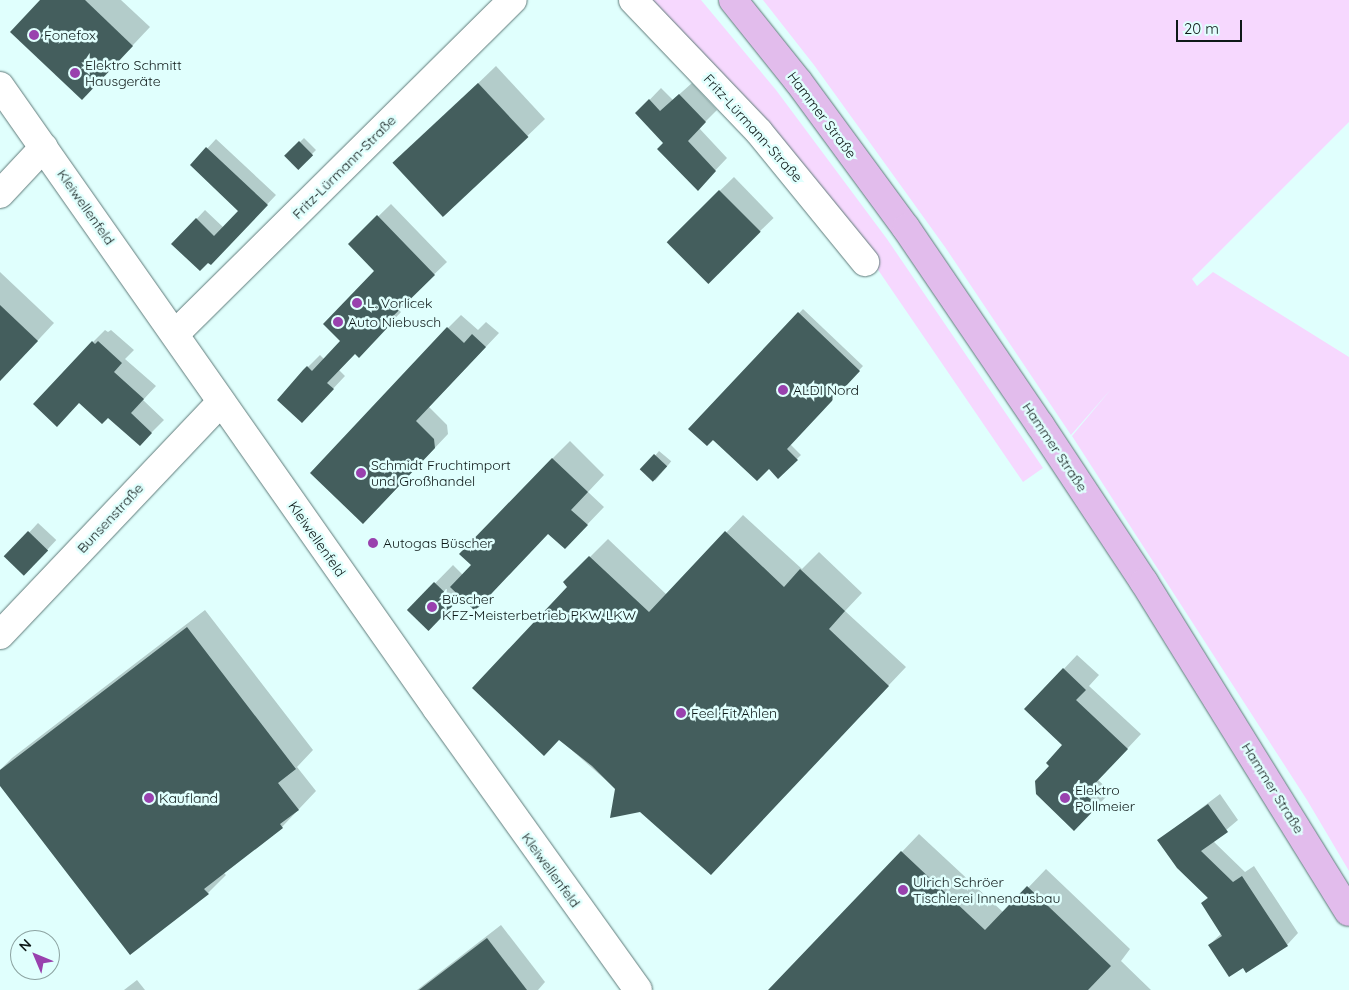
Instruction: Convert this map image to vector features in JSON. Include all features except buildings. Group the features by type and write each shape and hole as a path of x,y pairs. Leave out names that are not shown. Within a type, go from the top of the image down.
{"main road":[{"name":"Hammer Straße","path":"733,0 798,81 906,228 1040,425 1144,582 1349,912"}],"street":[{"name":"Fritz-Lürmann-Straße","path":"175,334 513,0"},
{"name":"Fritz-Lürmann-Straße","path":"632,0 759,132 865,262"},
{"name":"Kleiwellenfeld","path":"0,86 221,402 638,990"},
{"path":"0,194 44,147"},
{"name":"Bunsenstraße","path":"0,636 221,402"}],"shaded area":[{"path":"645,0 701,0 776,90 887,239 1043,468 1023,482 844,220"},
{"path":"763,0 1349,0 1349,122 1192,279 1197,286 1213,272 1349,357 1349,871 1307,800 1072,436 1112,388 1071,435 945,247 814,65"}],"place":[{"name":"Fonefox","path":"34,35"},
{"name":"Elektro Schmitt Hausgeräte","path":"75,73"},
{"name":"L. Vorlicek","path":"357,303"},
{"name":"Auto Niebusch","path":"338,322"},
{"name":"ALDI Nord","path":"783,390"},
{"name":"Schmidt Fruchtimport und Großhandel","path":"361,473"},
{"name":"Autogas Büscher","path":"373,543"},
{"name":"Büscher KFZ-Meisterbetrieb PKW LKW","path":"432,607"},
{"name":"Feel Fit Ahlen","path":"681,713"},
{"name":"Kaufland","path":"149,798"},
{"name":"Elektro Pollmeier","path":"1065,798"},
{"name":"Ulrich Schröer Tischlerei Innenausbau","path":"903,890"}]}
